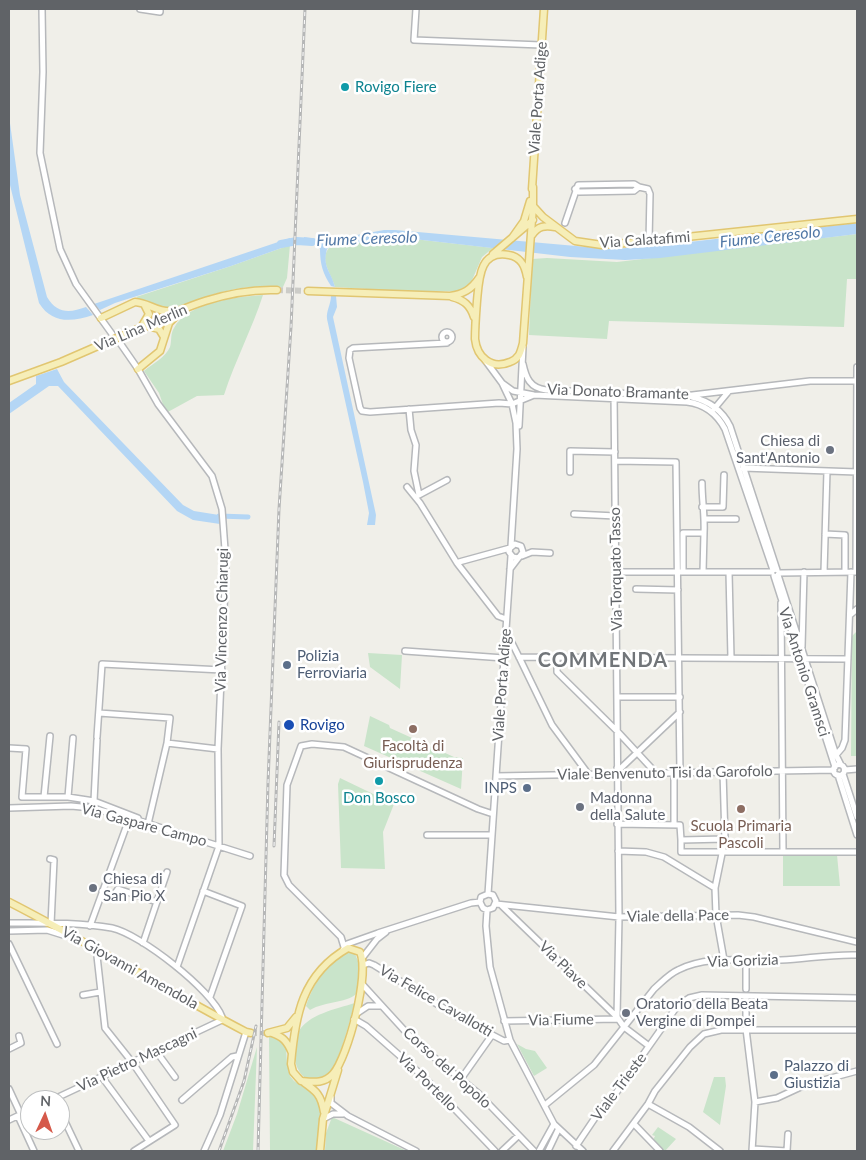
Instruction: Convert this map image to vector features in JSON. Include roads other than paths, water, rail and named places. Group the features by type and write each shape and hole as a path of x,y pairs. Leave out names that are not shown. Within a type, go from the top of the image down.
{"main road":[{"name":"Viale Porta Adige","path":"523,343 544,9"},
{"name":"Viale Porta Adige","path":"512,238 525,217 533,187"},
{"name":"Via Calatafimi","path":"533,206 556,228 575,241 611,245 857,219"},
{"path":"532,220 535,217 543,217"},
{"name":"Viale Porta Adige","path":"485,360 479,353 476,345 479,277 484,264 492,255 532,220"},
{"path":"531,236 542,226 556,228"},
{"path":"492,255 500,254 516,257 525,267 527,277"},
{"path":"308,291 457,295 470,290 479,277"},
{"name":"Via Lina Merlin","path":"9,381 61,362 210,298 240,291 277,290"},
{"path":"443,296 459,299 467,303 476,322"},
{"path":"101,318 135,302 166,312 186,308"},
{"path":"144,304 149,314 142,326 158,329 164,338"},
{"path":"138,369 160,351 169,322 186,308"},
{"path":"485,360 499,365 511,362 520,354 523,343"},
{"name":"Via Giovanni Amendola","path":"9,902 222,1020 248,1032"},
{"path":"320,1151 324,1116 355,1016 362,984 363,961 360,952 352,948 343,949 313,978 307,987 297,1015 291,1064 293,1072 301,1081 318,1093 322,1100 324,1116"},
{"path":"292,1054 288,1042 282,1037 270,1033 287,1028 297,1015"},
{"path":"301,1081 320,1082 328,1078 341,1059"}],"street":[{"path":"42,9 43,72 40,153 60,249 76,284 112,334"},
{"path":"140,9 160,12 160,9"},
{"path":"416,9 414,40 541,45"},
{"path":"565,223 577,187 579,192 634,191 639,187 648,189 650,194 649,241"},
{"path":"434,343 445,332 451,334 452,339 447,342 434,343 353,348 349,351 362,411 499,403 512,404 534,395"},
{"path":"442,336 443,341 447,342"},
{"name":"Via Vincenzo Chiarugi","path":"120,343 138,369 158,404 212,476 222,509 226,563 218,749 219,846 177,967"},
{"name":"Viale Porta Adige","path":"488,894 521,401 523,343"},
{"name":"Viale Porta Adige","path":"485,360 502,382 512,404 517,441"},
{"name":"Via Donato Bramante","path":"523,364 528,381 536,388 614,396"},
{"path":"836,755 842,748 845,740 857,472 857,367"},
{"name":"Via Donato Bramante","path":"502,382 510,390 534,395 686,399 729,391 810,381 857,381"},
{"path":"686,399 702,400 714,410 729,391"},
{"path":"499,403 506,400 507,392"},
{"name":"Via Torquato Tasso","path":"614,396 619,917 617,1018"},
{"path":"409,409 411,430 416,445 414,471 419,495 446,480"},
{"name":"Via Antonio Gramsci","path":"714,410 730,426 775,573 842,771 855,818 857,835"},
{"path":"570,472 570,451 615,452"},
{"path":"615,461 676,462 680,572"},
{"path":"742,468 857,472"},
{"path":"824,572 827,470"},
{"path":"702,507 723,507 724,475"},
{"path":"702,483 702,507 705,512 703,572"},
{"path":"407,487 420,503 457,563 498,616 506,619"},
{"path":"574,514 616,516"},
{"path":"705,519 736,519"},
{"name":"Viale Porta Adige","path":"509,572 523,552 512,529"},
{"path":"674,825 680,712 678,590 683,533 704,533"},
{"path":"825,534 846,535 852,572"},
{"path":"459,562 502,551 515,544 532,552 550,553"},
{"path":"502,551 520,557 532,552"},
{"path":"616,572 852,572"},
{"path":"729,572 731,658"},
{"path":"802,656 804,572"},
{"name":"Via Antonio Gramsci","path":"775,573 782,603 802,656 834,769"},
{"path":"636,589 678,590"},
{"path":"782,603 783,852"},
{"path":"850,615 857,608"},
{"path":"505,634 509,637 552,725 586,771 586,774"},
{"path":"405,651 504,658"},
{"path":"519,657 782,658 802,656 848,659"},
{"path":"557,657 557,672 618,732 656,773"},
{"path":"94,801 102,664 222,670"},
{"path":"617,698 680,697"},
{"path":"617,771 680,712"},
{"path":"98,713 170,718 167,743 148,824"},
{"path":"44,797 50,736"},
{"path":"68,797 73,738"},
{"path":"167,743 218,749"},
{"path":"343,949 337,933 285,880 287,785 301,746 312,744 339,746 493,814"},
{"path":"9,748 26,749 22,797 68,797 94,801 138,818 140,821"},
{"path":"834,769 842,771"},
{"path":"834,769 842,771 857,769"},
{"name":"Viale Benvenuto Tisi da Garofolo","path":"496,776 586,774 617,771 677,773 834,769"},
{"path":"723,772 725,839 714,888 716,915 724,960"},
{"name":"Via Gaspare Campo","path":"9,808 82,807 140,821 250,856"},
{"path":"90,926 129,819"},
{"path":"617,824 680,825 681,852 857,852"},
{"path":"427,835 491,835"},
{"path":"681,840 725,839"},
{"path":"618,851 646,852 664,857 714,888"},
{"path":"50,859 54,860 51,924"},
{"path":"143,943 167,872"},
{"path":"102,891 114,895 118,889 157,902"},
{"path":"204,891 242,906 210,998"},
{"path":"488,894 494,897 498,904 488,910 483,908 480,902 483,896 488,894"},
{"path":"343,949 347,944 471,903 480,902"},
{"name":"Viale della Pace","path":"498,904 619,917 716,915 754,917 857,942"},
{"name":"Via Piave","path":"498,904 617,1018 624,1027 649,1046"},
{"path":"488,910 486,926 490,967 510,1040 554,1124 558,1130 583,1151"},
{"path":"9,923 114,928 143,943 177,967 210,998 220,1012 222,1020"},
{"path":"9,931 47,930 63,935 66,933"},
{"path":"363,961 377,939 388,930"},
{"path":"9,944 57,1044"},
{"path":"100,952 97,956 105,1028 132,1062 175,1125 134,1151"},
{"name":"Via Gorizia","path":"545,1105 594,1065 654,989 680,969 704,962 724,960 780,960 831,955 857,955"},
{"path":"746,960 746,1029 755,1102 752,1150 787,1151 788,1134"},
{"name":"Via Felice Cavallotti","path":"363,961 374,965 458,1017 492,1035 504,1040 510,1040"},
{"name":"Corso del Popolo","path":"362,984 419,1045 478,1093 534,1151"},
{"path":"83,995 100,992"},
{"name":"Viale Trieste","path":"576,1146 606,1100 616,1093 678,1005 689,998 702,995 746,993 857,998"},
{"path":"355,1016 368,1006 382,1006"},
{"name":"Via Portello","path":"355,1016 424,1077 495,1151"},
{"name":"Via Fiume","path":"504,1022 617,1018"},
{"name":"Via Pietro Mascagni","path":"70,1092 222,1020"},
{"path":"613,1151 648,1104 655,1091 690,1047 704,1034 721,1030 746,1029 857,1030"},
{"path":"204,1151 220,1115 237,1056 248,1032"},
{"path":"461,1079 492,1035"},
{"path":"9,1049 21,1043 19,1036"},
{"path":"156,1051 175,1076"},
{"path":"182,1100 232,1057 237,1056"},
{"path":"755,1102 777,1098 805,1085 857,1071"},
{"path":"102,1077 149,1141"},
{"path":"9,1089 20,1115 9,1120"},
{"path":"331,1095 331,1103 348,1116 416,1151"},
{"path":"648,1104 689,1127 720,1151"},
{"path":"324,1116 333,1114 348,1116"},
{"path":"539,1151 554,1124"},
{"path":"634,1124 660,1151"},
{"path":"548,1151 558,1130"},
{"path":"70,1132 79,1151"},
{"path":"502,1151 518,1136"}],"water":[{"path":"9,116 20,195 47,297 55,307 64,311 86,307 93,315 63,320 50,315 39,303 9,181"},
{"path":"857,223 857,234 660,258 625,260 570,257 405,238 386,239 331,246 327,249 326,260 335,287 331,286 324,273 320,249 316,245 303,244 304,237 318,239 319,236 346,237 384,230 395,230 610,249 645,247"},
{"path":"290,238 290,245 231,266 115,303 100,310 94,304"},
{"path":"331,296 336,296 337,307 333,317 376,515 375,525 367,525 369,513 363,482 327,319"},
{"path":"57,369 64,382 183,505 194,511 219,515 220,524 193,520 177,511 58,386 49,386 9,414 9,403 36,384 36,376"}],"waterway":[{"name":"Fiume Ceresolo","path":"281,244 297,241 312,242"},
{"path":"219,516 248,517"}],"tunnel":[{"path":"277,290 308,291"},
{"path":"251,1033 268,1033"}],"railway":[{"path":"258,1151 268,783 279,509 291,327 305,9"},
{"path":"274,846 279,722"},
{"path":"219,1151 244,1081 256,1026"}],"place":[{"name":"Rovigo Fiere","path":"345,87"},
{"name":"Chiesa di Sant'Antonio","path":"830,450"},
{"name":"Polizia Ferroviaria","path":"287,665"},
{"name":"Rovigo","path":"289,725"},
{"name":"Facoltà di Giurisprudenza","path":"413,729"},
{"name":"Don Bosco","path":"379,781"},
{"name":"INPS","path":"527,788"},
{"name":"Madonna della Salute","path":"580,807"},
{"name":"Scuola Primaria Pascoli","path":"741,809"},
{"name":"Chiesa di San Pio X","path":"93,888"},
{"name":"Oratorio della Beata Vergine di Pompei","path":"626,1013"},
{"name":"Palazzo di Giustizia","path":"774,1075"}],"district":[{"name":"COMMENDA","path":"603,661"}]}
